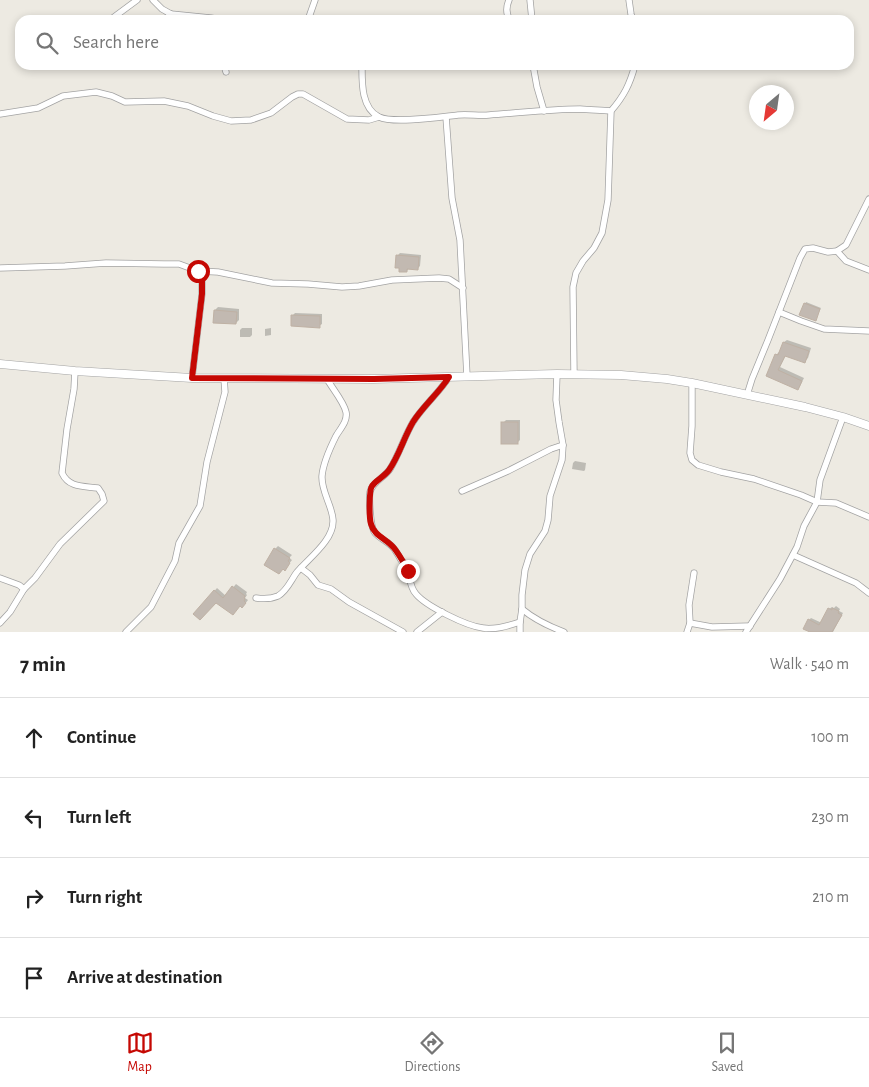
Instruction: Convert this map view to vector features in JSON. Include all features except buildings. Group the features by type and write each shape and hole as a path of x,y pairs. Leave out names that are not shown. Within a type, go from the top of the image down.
{"street":[{"path":"117,15 137,0"},
{"path":"153,0 162,9 171,14 179,15"},
{"path":"310,15 315,0"},
{"path":"508,15 507,6 509,0"},
{"path":"530,0 532,15"},
{"path":"629,0 631,15"},
{"path":"362,70 363,90 366,102 372,112 379,117 388,119 412,120 460,115 580,109 611,110"},
{"path":"534,70 544,111"},
{"path":"574,374 573,287 576,273 602,233 608,200 611,110 627,89 633,70"},
{"path":"0,114 38,108 64,96 96,92 125,102 172,102 231,121 251,120 271,113 298,94 303,94 347,119 369,120 379,117"},
{"path":"446,117 452,198 460,240 467,376"},
{"path":"747,395 800,258 806,249 813,248 828,252 837,251 846,245 869,199"},
{"path":"837,251 846,260 869,270"},
{"path":"0,268 106,263 179,264 198,271 218,272 272,283 342,287 392,280 439,278 449,280 463,288"},
{"path":"192,378 202,294 202,281 198,271"},
{"path":"779,312 824,329 869,331"},
{"path":"0,364 75,371 192,378 374,379 557,374 621,375 692,383 805,406 869,426"},
{"path":"0,623 60,544 104,501 98,488 71,484 64,478 62,473 75,371"},
{"path":"520,632 525,570 530,554 545,531 552,491 562,460 563,445 556,400 557,374"},
{"path":"449,377 442,389 414,422 390,469 372,486 370,494 370,523 374,532 394,548 406,566 411,586 423,601 442,612 484,629 508,626 520,622"},
{"path":"126,632 151,607 175,562 179,543 200,506 207,462 225,392 224,378"},
{"path":"256,598 266,599 279,596 301,568 318,551 332,528 331,509 326,497 322,476 335,437 344,424 347,415 327,379"},
{"path":"692,383 690,454 692,460 698,465 754,479 817,502 836,503 869,517"},
{"path":"746,632 780,579 797,547 804,526 817,502 820,480 843,417"},
{"path":"462,491 563,445"},
{"path":"793,555 856,583 869,593"},
{"path":"308,562 310,575"},
{"path":"301,568 318,584 331,589 349,602 403,632"},
{"path":"687,632 690,623 688,606 694,573"},
{"path":"0,578 24,589"},
{"path":"522,609 534,619 564,632"},
{"path":"417,632 442,612"},
{"path":"690,623 712,628 750,626"}],"route":[{"path":"198,271 202,281 202,294 192,378 374,379 449,377 442,389 423,409 414,422 405,436 390,469 372,486 370,494 370,523 374,532 394,548 408,571"}]}
